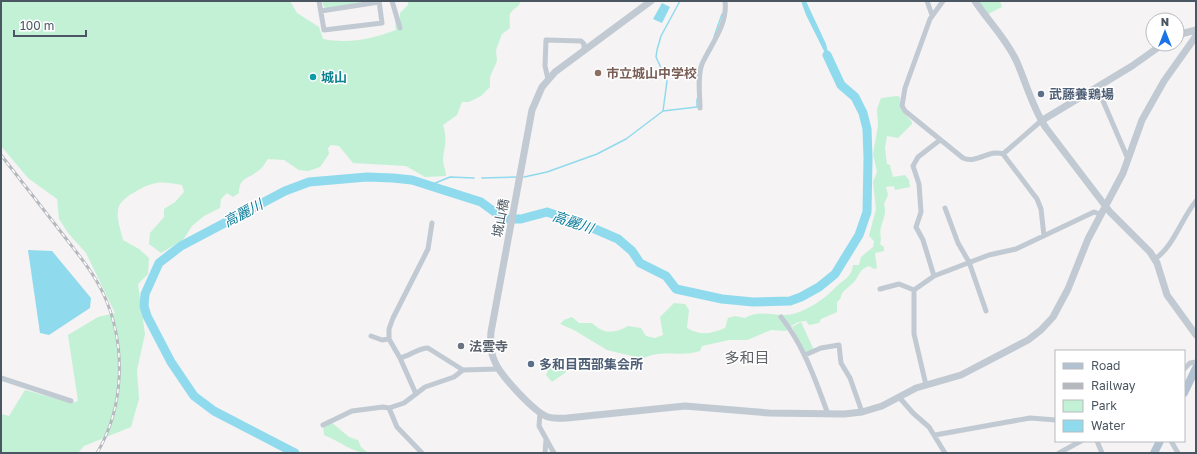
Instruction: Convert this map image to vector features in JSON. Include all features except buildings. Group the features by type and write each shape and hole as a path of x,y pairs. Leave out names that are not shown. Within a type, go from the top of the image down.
{"main road":[{"path":"1185,391 1196,368"},
{"path":"1154,453 1160,442"}],"street":[{"path":"319,1 324,30 382,22 379,2 321,11"},
{"path":"392,1 400,28"},
{"name":"城山橋","path":"498,369 491,353 490,340 532,110 538,94 548,79 651,1"},
{"path":"700,108 700,72 720,30 726,9 725,1"},
{"path":"927,1 932,15"},
{"path":"943,1 932,15 905,88 902,106 905,111 940,140 966,159 970,160 992,152 1003,154 1037,198 1041,209 1044,236"},
{"path":"975,1 999,31 1015,59 1041,121 1105,205 1155,259 1167,295 1196,335"},
{"path":"1185,33 1196,30"},
{"path":"400,358 422,348 428,348 463,370 498,369 533,408 547,417 557,419 685,406 769,413 828,414 862,412 882,406 926,385 961,375 1028,340 1041,330 1053,317 1079,266 1088,239 1100,214 1117,186 1147,109 1196,36"},
{"path":"548,79 545,66 546,40 581,41 584,44 584,51"},
{"path":"1003,154 1041,121 1132,66 1152,52"},
{"path":"1097,87 1128,159"},
{"path":"934,276 923,240 916,227 921,212 919,184 913,166 918,157 940,140"},
{"path":"1155,259 1166,249 1184,217 1196,201"},
{"path":"945,208 958,243 969,262 986,311"},
{"path":"914,290 934,276 969,262 1016,248 1094,212 1100,214"},
{"path":"416,394 400,358 389,339 389,329 393,318 428,249 432,223"},
{"path":"880,289 899,284 914,290"},
{"path":"914,290 914,334 926,385"},
{"path":"781,317 795,334 805,355 828,414"},
{"path":"371,336 382,340 389,339"},
{"path":"805,355 821,348 839,345 842,364 850,378 862,412"},
{"path":"1185,369 1190,363 1196,362"},
{"path":"323,425 352,411 389,408 404,403 425,387 454,377 463,370"},
{"path":"1,378 71,401"},
{"path":"899,397 913,413 929,427 945,453"},
{"path":"389,408 400,430 422,453"},
{"path":"540,413 539,426 554,453"},
{"path":"935,436 1030,418 1055,420"},
{"path":"545,453 546,439"},
{"path":"1059,453 1078,442"},
{"path":"1097,442 1102,453"},
{"path":"1172,442 1178,453"}],"green space":[{"path":"1,1 290,1 297,13 319,27 323,39 342,41 360,40 396,30 395,22 400,19 400,13 408,5 408,1 519,1 520,4 510,13 510,28 502,34 496,50 497,61 490,77 490,87 481,96 469,102 462,102 457,115 443,125 445,139 443,164 446,176 425,177 406,166 353,163 339,146 331,145 328,148 329,154 320,167 308,171 299,170 284,160 268,159 259,170 240,184 239,193 233,197 227,193 221,199 220,208 204,216 192,226 183,240 161,253 149,244 150,233 164,217 164,209 175,202 184,192 182,185 168,183 152,184 141,188 126,198 120,204 118,210 118,219 123,240 139,249 149,258 148,274 138,284 145,334 137,370 139,399 131,427 84,446 78,453 1,453 1,414 9,416 25,390 72,403 78,401 68,335 98,317 115,313 86,253 68,233 59,219 57,199 28,178 1,146"},
{"path":"322,1 371,1 325,9"},
{"path":"978,1 1000,1 1002,7 988,14"},
{"path":"900,97 900,108 912,124 898,138 887,136 885,148 887,164 890,165 893,177 905,175 909,180 910,187 895,190 894,186 886,187 888,195 884,204 885,213 880,231 880,244 884,247 884,251 875,253 877,268 874,269 869,266 863,269 854,282 843,292 840,300 837,302 837,312 821,319 819,323 809,325 806,321 800,322 793,325 786,331 771,330 747,340 729,340 702,346 700,351 692,353 652,355 638,362 633,360 632,356 607,350 574,330 560,324 564,320 572,317 579,323 592,323 596,327 609,332 623,329 628,326 641,328 646,336 655,338 663,335 660,317 674,303 685,304 689,310 687,328 692,331 706,333 715,332 725,328 728,318 735,316 745,318 751,315 763,313 780,315 793,314 817,303 847,277 851,272 853,265 859,265 861,257 873,247 874,241 869,236 876,209 873,182 877,172 873,154 878,126 877,109 881,98"},
{"path":"801,322 814,350 806,354 792,327"},
{"path":"553,360 565,363 569,370 552,382 546,375"},
{"path":"331,422 349,437 358,440 361,447 368,453 351,449 324,435 323,426"}],"water":[{"path":"801,1 806,1 826,44 831,65 806,15"},
{"path":"662,3 670,7 662,23 653,19"},
{"path":"28,250 52,251 91,298 90,308 49,335 40,333"}],"waterway":[{"path":"663,111 667,81 656,57 657,50 661,36 680,1"},
{"path":"714,37 722,14"},
{"name":"高麗川","path":"295,453 214,411 194,396 171,362 147,316 144,306 145,294 159,263 181,246 285,191 309,182 367,177 393,178 412,180 481,202 504,219 521,219 547,212 588,226 618,239 632,251 640,263 666,276 676,289 722,299 753,302 790,301 819,287 835,274 859,235 867,212 867,129 863,113 855,97 841,85 827,55"},
{"path":"524,177 547,172 597,154 626,139 663,111 697,107 697,99"},
{"path":"428,186 450,177 474,178"},
{"path":"482,178 516,177"}],"railway":[{"path":"1,155 90,270 100,286 111,314 119,354 117,395 113,415 106,435 97,453"}],"place":[{"name":"市立城山中学校","path":"598,73"},
{"name":"城山","path":"313,77"},
{"name":"武藤養鶏場","path":"1041,94"},
{"name":"法雲寺","path":"461,346"},
{"name":"多和目西部集会所","path":"531,364"}],"district":[{"name":"多和目","path":"747,358"}]}
